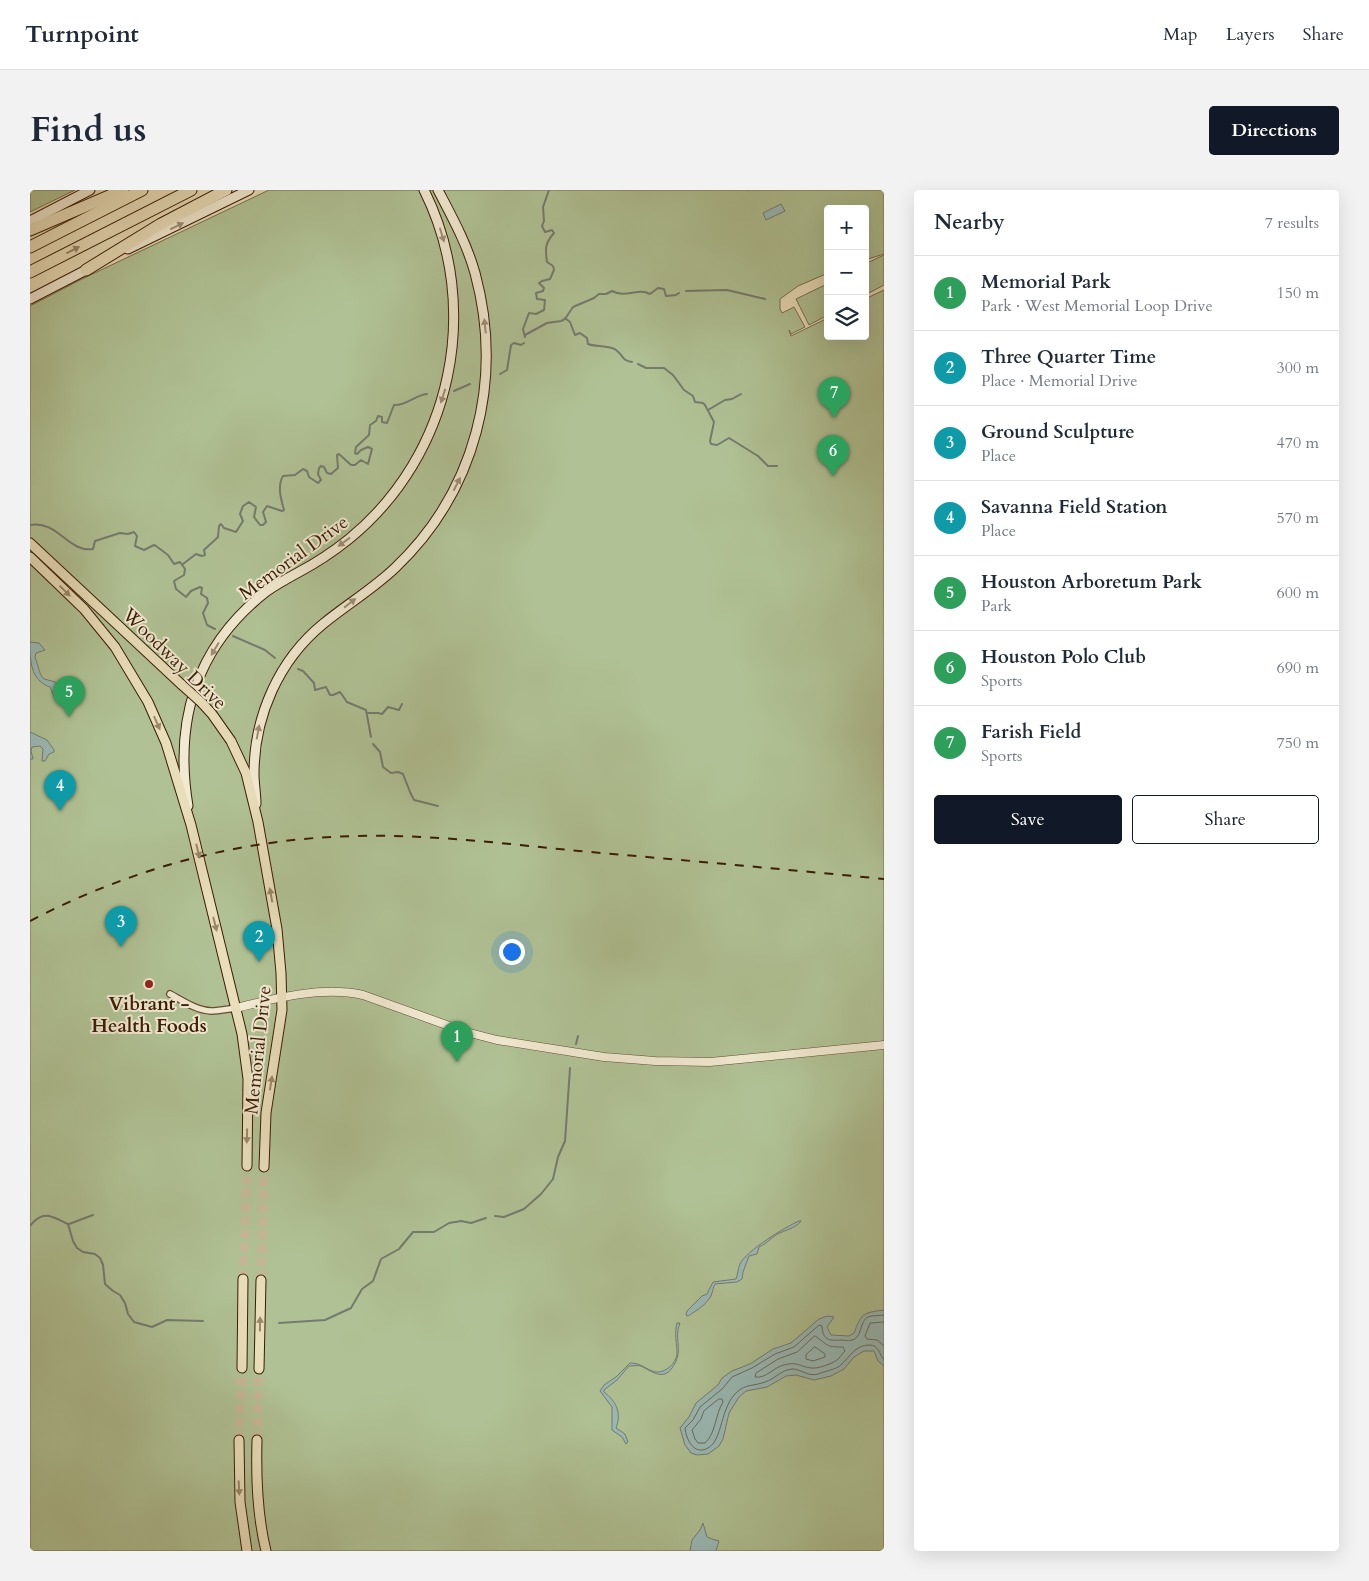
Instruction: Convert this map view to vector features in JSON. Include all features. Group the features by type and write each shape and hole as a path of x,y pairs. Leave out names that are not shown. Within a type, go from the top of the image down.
{"highway":[{"path":"30,230 123,190"},
{"path":"30,247 142,190"},
{"path":"30,272 191,190"},
{"path":"86,270 162,224 226,190"}],"main road":[{"path":"30,221 90,190"},
{"path":"30,299 250,190"},
{"name":"Memorial Drive","path":"247,1166 248,1079 245,1053 236,1008 191,825 184,777 184,734 187,713 192,696 208,660 236,620 267,591 349,539 380,510 409,470 435,420 445,392 450,370 454,324 453,294 446,246 424,190"},
{"name":"Memorial Drive","path":"264,1167 266,1113 283,997 277,929 258,822 254,774 260,721 275,684 289,660 311,635 394,570 434,524 449,500 460,477 474,441 483,406 487,357 480,294 470,258 438,190"},
{"name":"Woodway Drive","path":"30,543 202,703 223,729 237,753 246,773 258,822"},
{"name":"Woodway Drive","path":"30,557 100,626 138,684 166,743 191,825"},
{"path":"39,565 45,558"},
{"path":"242,1368 244,1280"},
{"path":"260,1280 260,1369"},
{"path":"239,1440 240,1502 247,1551"},
{"path":"257,1440 257,1492 266,1551"}],"street":[{"path":"170,994 195,1007 213,1011 236,1008 283,997 327,992 355,993 466,1032 497,1040 604,1057 710,1062 884,1045"}],"green space":[{"path":"30,190 75,190 30,212"},
{"path":"269,190 884,190 884,254 869,259 869,205 824,205 824,275 798,286 780,299 780,309 782,313 794,307 805,327 791,334 789,330 791,336 824,320 824,340 869,340 869,297 884,290 884,1551 30,1551 30,306 82,279"},
{"path":"884,255 884,285 869,293 869,262"},
{"path":"824,285 824,317 809,325 796,299"}],"water":[{"path":"781,204 785,211 766,220 763,213"},
{"path":"30,642 39,643 45,650 36,653 35,658 44,679 59,684 63,689 64,697 61,701 55,698 50,687 38,680 32,669"},
{"path":"30,732 47,740 54,750 45,761 42,761 43,749 40,746 32,747 33,759 30,759"},
{"path":"801,1221 796,1226 776,1235 759,1247 757,1254 749,1256 742,1279 737,1282 715,1284 711,1296 701,1308 688,1316 686,1315 687,1311 702,1296 707,1294 713,1282 736,1279 740,1264 750,1253 785,1228"},
{"path":"884,1310 884,1366 878,1361 874,1351 864,1351 854,1357 844,1369 831,1376 814,1380 796,1375 786,1376 767,1387 746,1391 739,1397 729,1413 723,1439 719,1446 708,1454 697,1455 691,1453 685,1445 680,1428 689,1417 696,1403 732,1371 750,1364 773,1349 791,1343 819,1319 827,1316 834,1317 827,1327 831,1335 849,1336 854,1333 864,1315"},
{"path":"677,1323 680,1323 678,1329 678,1356 672,1368 665,1374 657,1374 649,1370 663,1371 675,1361 677,1354"},
{"path":"630,1363 638,1364 649,1370 641,1366 629,1366 617,1380 604,1390 615,1403 618,1412 616,1428 625,1434 628,1442 626,1444 622,1437 612,1430 612,1407 600,1391 604,1385 616,1377"},
{"path":"703,1523 707,1537 719,1541 716,1551 690,1551 692,1540"}],"waterway":[{"path":"525,337 523,329 529,313 536,314 544,310 545,300 537,299 536,293 543,291 544,288 539,283 550,279 554,270 553,266 547,262 546,250 547,243 554,233 552,230 545,232 542,226 544,221 543,207 549,190"},
{"path":"525,335 547,323 565,319 573,307 599,294 606,294 612,291 622,294 641,292 650,294 658,288 664,289 666,296 679,293"},
{"path":"686,291 727,290 765,299"},
{"path":"565,318 570,322 575,335 580,333 587,338 588,344 613,348 624,359 632,362"},
{"path":"500,374 507,370 511,345 514,343 521,345 524,343"},
{"path":"638,364 646,368 664,368 673,375 684,390 693,396 695,402 705,405 714,422 711,444 717,445 729,438 758,456 768,466 777,466"},
{"path":"454,391 470,384"},
{"path":"183,564 196,554 205,555 204,550 218,537 221,524 224,528 236,532 243,521 240,514 243,506 249,502 256,507 254,517 260,525 266,522 263,512 267,506 284,510 280,488 283,476 295,475 303,469 307,471 309,477 318,483 321,480 318,474 319,468 321,466 324,467 327,473 331,474 338,468 337,455 339,454 351,465 355,465 361,460 368,464 372,449 368,447 357,454 355,453 356,447 369,435 370,425 376,421 378,416 382,417 382,422 387,423 394,405 403,404 418,396 427,394"},
{"path":"708,410 725,400 732,399 741,394"},
{"path":"30,525 48,527 69,542 84,549 93,549 95,541 120,533 128,534 134,532 137,536 135,546 144,550 154,545 168,555 174,564 180,562 185,569 184,575 174,581 176,589 186,597 191,591 202,588 201,594 207,598 208,603 203,613 207,625 215,629"},
{"path":"233,636 265,650 275,658"},
{"path":"298,669 303,671 314,683 315,690 326,687 330,695 340,692 347,702 366,710 371,737"},
{"path":"368,713 382,714 388,707 399,710 402,704"},
{"path":"373,744 380,752 383,767 391,773 398,772 403,774 414,800 438,806"},
{"path":"576,1044 578,1036"},
{"path":"495,1216 504,1217 524,1209 541,1194 553,1179 558,1157 565,1141 570,1068"},
{"path":"69,1224 93,1215"},
{"path":"30,1226 44,1216 53,1217 68,1224 77,1248 83,1252 95,1254 100,1258 103,1265 105,1284 120,1295 125,1303 128,1314 134,1322 152,1327 167,1320 203,1321"},
{"path":"279,1323 325,1320 351,1308 362,1289 373,1281 381,1259 399,1249 413,1232 434,1232 449,1223 461,1221 471,1223 486,1218"}],"tunnel":[{"path":"243,1279 247,1166"},
{"path":"261,1280 264,1167"},
{"path":"239,1440 242,1368"},
{"path":"257,1440 259,1369"}],"railway":[{"path":"30,921 108,886 148,871 189,859 230,850 314,838 357,836 441,838 884,879"}],"place":[{"name":"Farish Field","path":"834,418"},
{"name":"Houston Polo Club","path":"833,476"},
{"name":"Houston Arboretum Park","path":"69,717"},
{"name":"Savanna Field Station","path":"60,811"},
{"name":"Ground Sculpture","path":"121,947"},
{"name":"Three Quarter Time","path":"259,962"},
{"name":"Vibrant - Health Foods","path":"149,984"},
{"name":"Memorial Park","path":"457,1062"}]}
